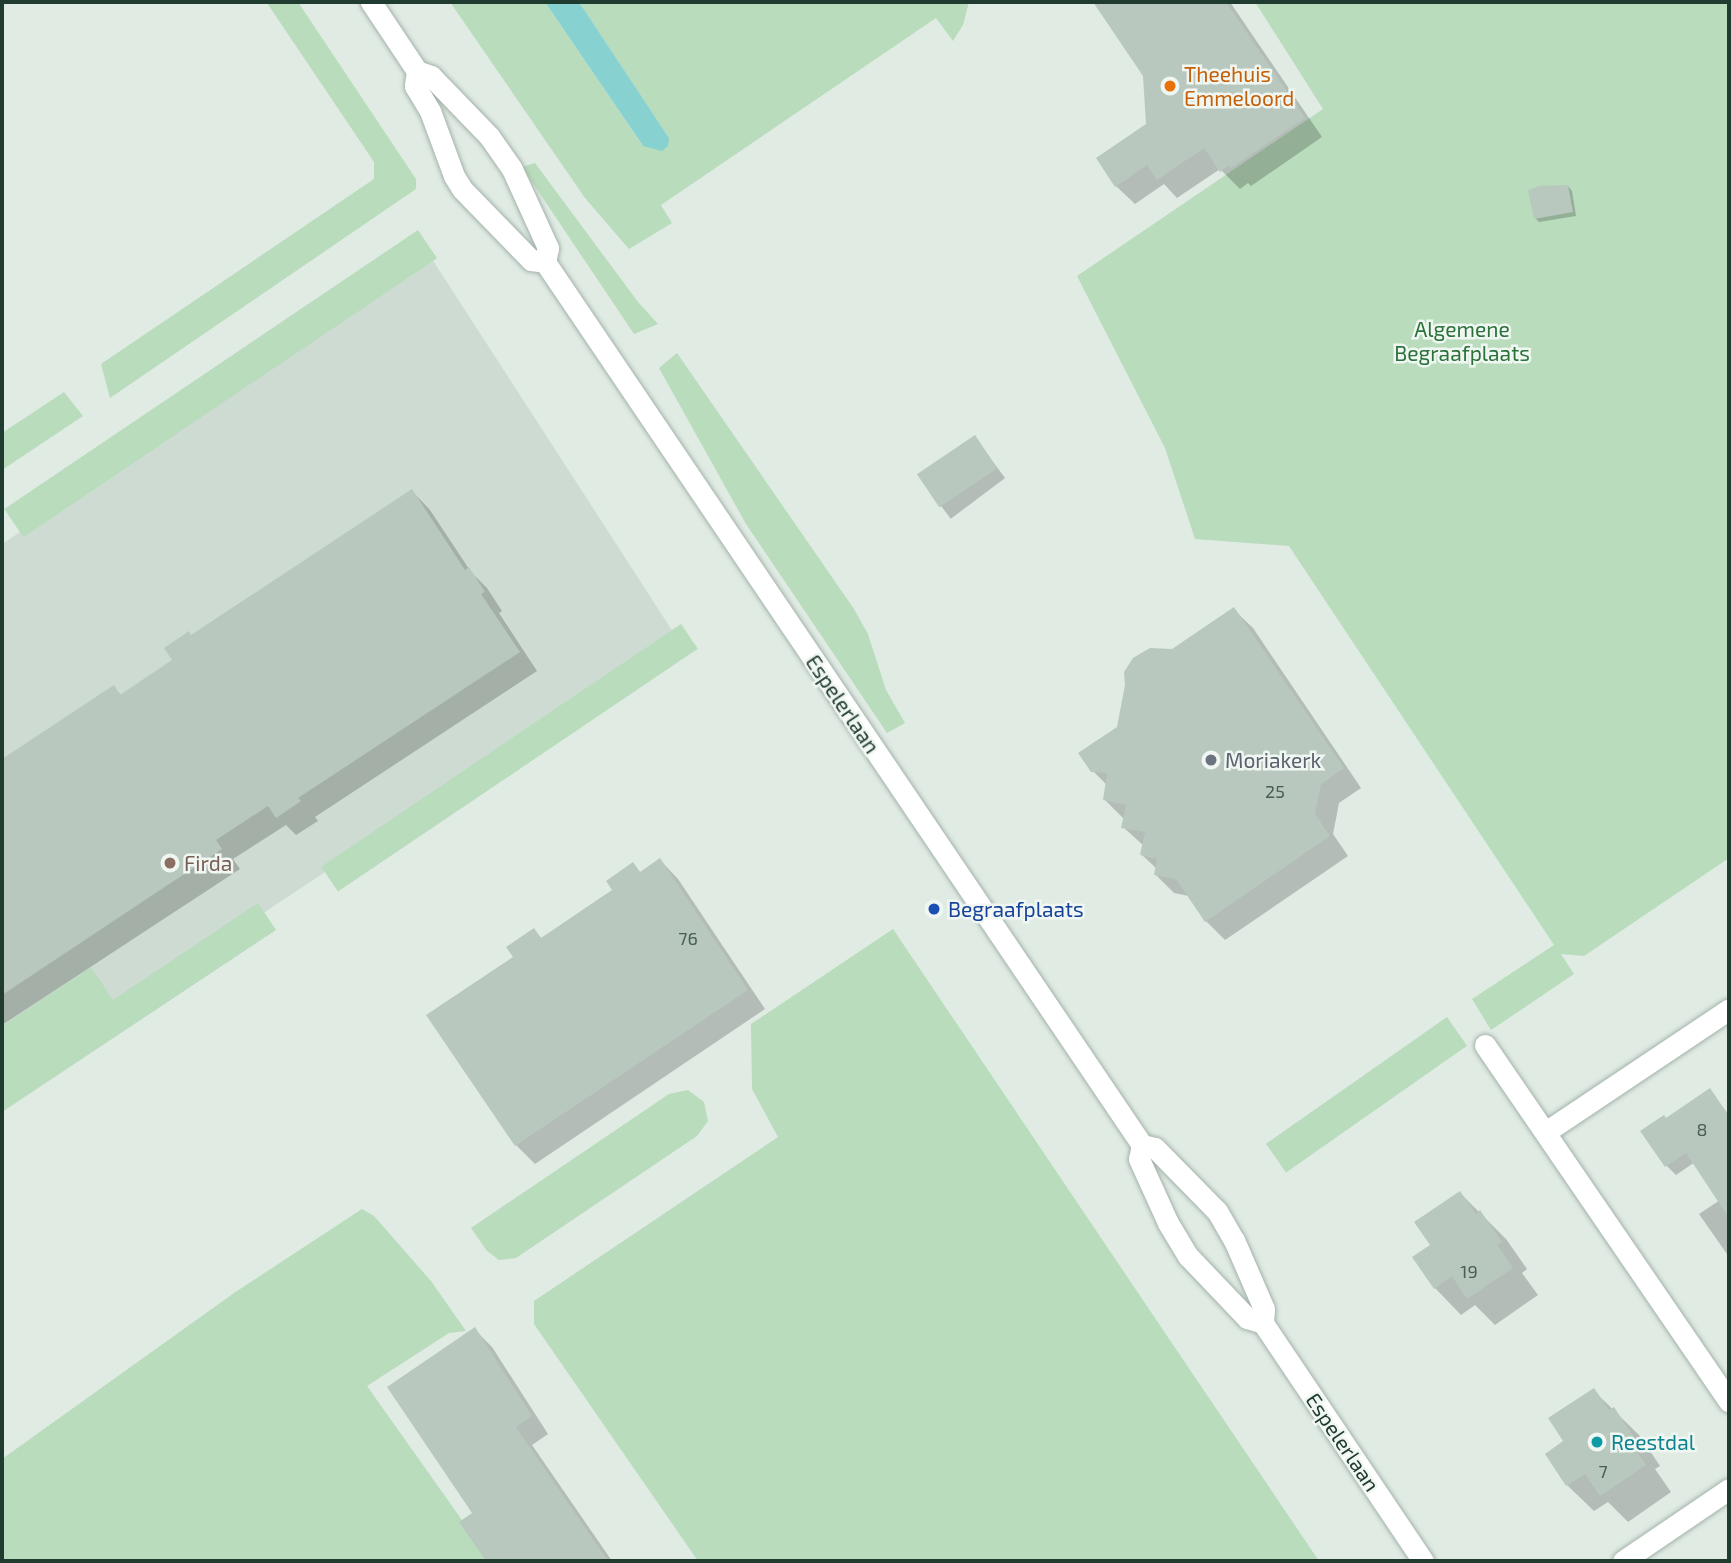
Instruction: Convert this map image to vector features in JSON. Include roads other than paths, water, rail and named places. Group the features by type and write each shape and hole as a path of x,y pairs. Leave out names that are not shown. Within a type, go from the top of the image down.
{"main road":[{"name":"Espelerlaan","path":"371,2 417,71 431,76 489,136 512,169 548,248 545,262 1142,1145 1155,1148 1217,1212 1234,1240 1264,1309 1263,1323 1423,1561"},
{"name":"Espelerlaan","path":"417,71 415,86 429,111 462,189 531,260 545,262"},
{"path":"1547,1131 1729,1009"},
{"path":"1485,1045 1547,1131 1729,1401"},
{"name":"Espelerlaan","path":"1142,1145 1139,1159 1168,1223 1188,1255 1247,1318 1263,1323"},
{"path":"1623,1561 1729,1489"}],"water":[{"path":"545,2 579,2 669,138 668,146 662,151 643,146"}],"place":[{"name":"Theehuis Emmeloord","path":"1170,86"},
{"name":"Moriakerk","path":"1211,760"},
{"name":"Firda","path":"170,863"},
{"name":"Begraafplaats","path":"934,909"},
{"name":"Reestdal","path":"1597,1442"}],"park label":[{"name":"Algemene Begraafplaats","path":"1462,341"}]}
